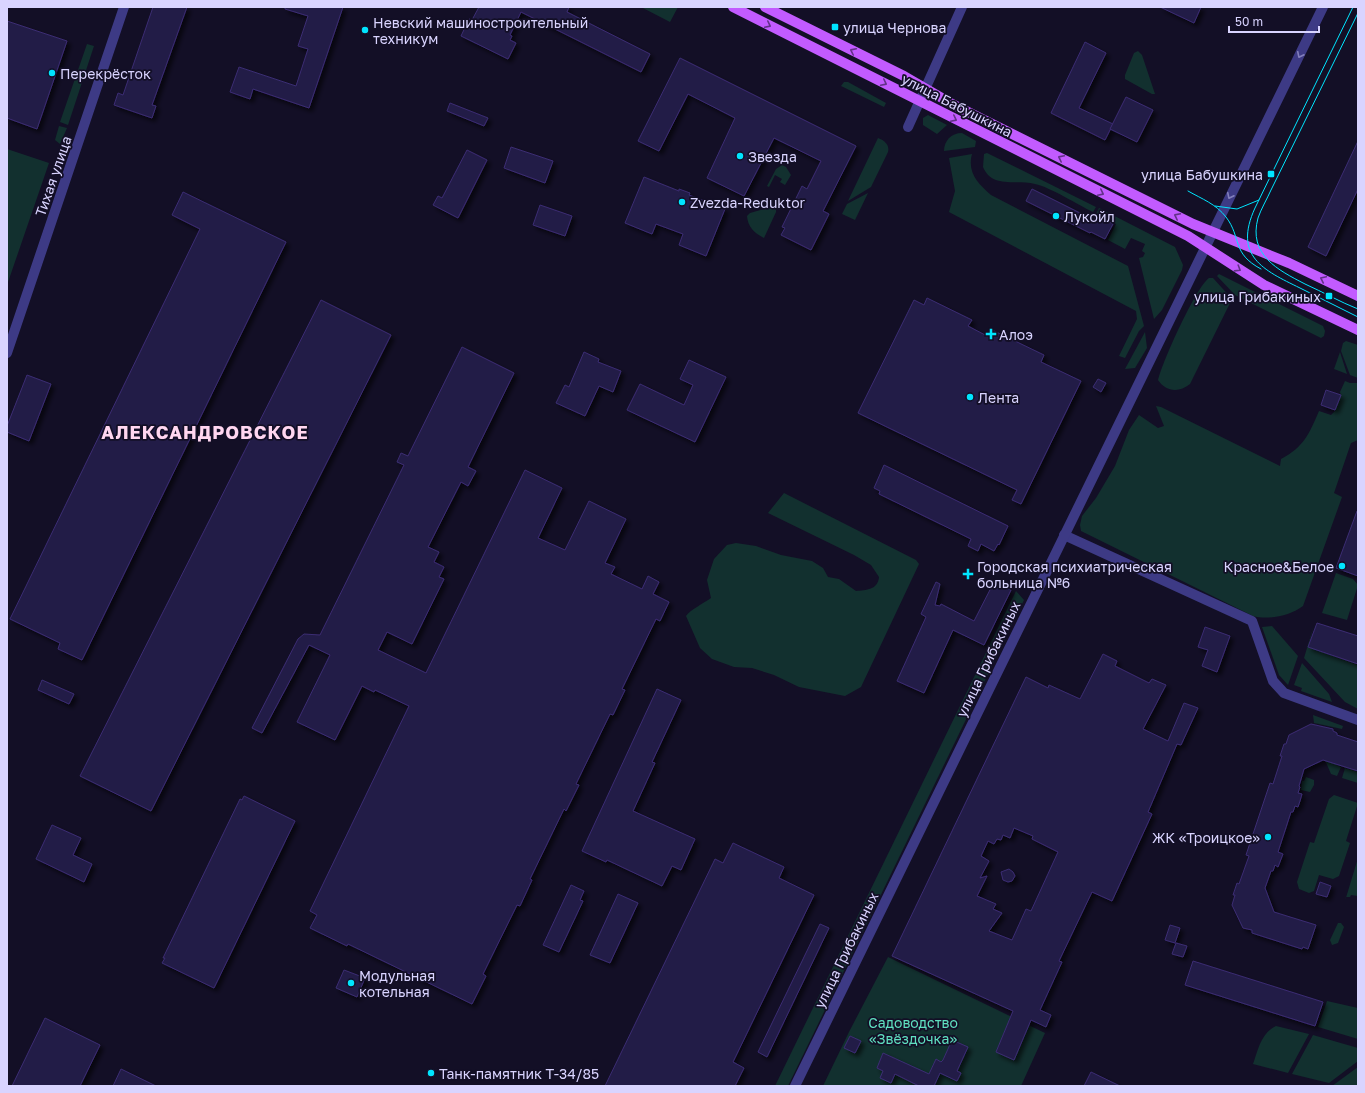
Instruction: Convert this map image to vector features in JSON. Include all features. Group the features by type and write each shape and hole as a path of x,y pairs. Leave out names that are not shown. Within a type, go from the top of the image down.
{"main road":[{"name":"улица Бабушкина","path":"734,7 1188,236 1264,285 1358,330"},
{"name":"улица Бабушкина","path":"765,7 925,87 961,108 1186,221 1289,263 1358,296"}],"street":[{"name":"Тихая улица","path":"7,353 124,7"},
{"path":"908,127 962,7"},
{"name":"улица Грибакиных","path":"796,1086 1323,7"},
{"path":"1064,535 1252,621 1273,681 1284,693 1358,720"}],"green space":[{"path":"641,7 678,7 670,22"},
{"path":"87,44 94,46 68,125 60,122"},
{"path":"1138,51 1142,55 1155,94 1152,94 1125,79 1125,75 1134,53"},
{"path":"844,82 848,82 886,103 884,107 841,86"},
{"path":"928,115 947,125 937,134 923,125 923,118"},
{"path":"59,126 67,128 60,144 55,140"},
{"path":"962,133 976,141 975,147 944,151 945,144 951,136"},
{"path":"878,138 886,143 888,152 871,187 848,201"},
{"path":"7,149 49,163 7,285"},
{"path":"987,153 1096,207 1093,212 1056,192 1035,184 1006,182 992,178 987,174 983,167 984,154"},
{"path":"972,154 972,172 978,182 991,195 1128,266 1144,326 1139,331 1125,358 1119,356 1137,319 1136,311 949,212 955,191 949,158"},
{"path":"782,165 786,167 791,175 785,185 780,182 782,179 775,175 769,187 767,186 776,169"},
{"path":"868,193 855,220 842,214 847,204"},
{"path":"771,207 776,208 776,212 764,238 752,229 747,216 750,213"},
{"path":"1099,208 1175,247 1183,265 1182,270 1162,310 1154,319 1139,258 1143,257 1145,253 1142,251 1145,244 1131,238 1125,249 1108,240 1116,224 1096,214"},
{"path":"1219,274 1323,326 1325,331 1324,336 1321,338 1235,295 1217,276"},
{"path":"1209,278 1213,278 1232,299 1190,384 1177,390 1169,389 1158,380 1161,371 1172,342 1188,309 1203,284"},
{"path":"1145,332 1147,348 1135,368 1125,369"},
{"path":"1346,341 1358,345 1358,378 1350,375 1341,351 1343,343"},
{"path":"1340,352 1347,374 1334,369"},
{"path":"1345,381 1350,383 1358,383 1358,440 1351,443 1334,493 1342,497 1303,606 1298,609 1279,616 1265,618 1253,616 1081,531 1080,525 1082,516 1096,498 1115,466 1129,430 1139,415 1158,428 1164,426 1156,406 1161,407 1280,466 1281,459 1295,450 1305,439 1319,411 1331,415 1335,411 1341,395 1340,392"},
{"path":"784,493 916,560 919,564 861,687 845,696 799,687 774,675 752,668 734,667 712,659 700,648 686,616 711,598 707,580 714,559 727,545 736,543 756,546 781,555 812,561 823,568 828,577 839,579 856,591 871,588 876,585 879,577 871,565 854,555 768,513"},
{"path":"1336,573 1353,579 1358,585 1347,620 1322,613"},
{"path":"1016,591 1024,600 788,1086 775,1086"},
{"path":"1314,625 1308,647 1358,665 1358,709 1345,702 1304,658"},
{"path":"1272,626 1298,656 1288,685 1279,675 1262,627"},
{"path":"1302,663 1329,694 1332,702 1301,691 1302,688 1294,685"},
{"path":"1313,715 1343,726 1342,729 1314,723"},
{"path":"1325,760 1335,762 1335,764 1341,767 1337,776 1331,774"},
{"path":"1345,768 1358,772 1358,783 1342,778"},
{"path":"1306,777 1314,780 1314,785 1310,792 1301,790 1302,781 1304,781"},
{"path":"1334,795 1358,803 1346,841 1350,843 1339,876 1333,879 1319,875 1314,891 1309,893 1299,889 1297,882 1310,842 1314,843 1329,799"},
{"path":"1358,858 1358,896 1351,895 1350,897 1346,897"},
{"path":"1338,923 1341,923 1344,927 1338,943 1332,945 1330,940"},
{"name":"Садоводство «Звёздочка»","path":"888,957 1045,1033 1021,1086 823,1086"},
{"path":"1327,1001 1358,1008 1358,1039 1318,1027"},
{"path":"1276,1026 1309,1034 1288,1073 1253,1064 1263,1037"},
{"path":"1313,1035 1358,1048 1358,1061 1329,1083 1292,1074"},
{"path":"1358,1067 1358,1086 1332,1086"}],"building":[{"path":"153,7 187,7 152,105 156,106 152,118 114,105 118,93 123,95"},
{"path":"285,7 343,7 309,108 253,89 250,99 230,92 239,67 296,86 308,49 298,46 308,16 285,9"},
{"path":"479,7 569,7 567,12 650,54 641,72 521,12 510,35 512,36 510,40 516,43 508,59 461,36 469,19 472,20"},
{"path":"1160,7 1201,7 1194,23"},
{"path":"7,21 67,41 37,129 7,118"},
{"path":"1085,42 1106,53 1079,108 1113,124 1105,140 1051,113"},
{"name":"Звезда","path":"680,58 856,146 823,211 829,214 811,250 781,235 785,228 782,227 802,186 807,189 821,161 774,138 744,196 707,178 735,118 688,94 659,151 638,141"},
{"path":"1126,97 1153,110 1137,142 1110,129"},
{"path":"450,103 488,118 484,126 447,111"},
{"path":"1358,141 1358,189 1326,256 1308,247"},
{"path":"511,147 553,161 545,183 504,168"},
{"path":"467,150 487,160 458,218 433,205 438,196 442,198"},
{"path":"644,177 679,191 679,189 690,193 689,195 725,209 706,256 679,245 683,234 656,224 652,234 625,223"},
{"path":"1032,189 1094,220 1096,215 1113,224 1105,239 1026,201"},
{"path":"183,192 286,242 82,660 58,649 60,643 10,619 200,229 172,215"},
{"path":"540,205 572,216 565,236 533,225"},
{"name":"Лента","path":"927,298 972,320 968,326 987,336 990,329 1044,355 1041,362 1081,381 1021,504 1012,500 1017,490 858,413 914,300 924,305"},
{"path":"321,300 391,335 151,811 80,776"},
{"path":"462,347 514,373 468,467 476,471 468,486 461,482 428,547 439,552 434,562 444,567 439,577 444,579 412,644 387,632 378,650 426,673 525,470 562,488 538,538 565,550 589,501 626,519 605,563 615,567 611,574 642,589 648,576 659,582 653,594 669,602 660,621 656,619 622,689 625,690 613,715 610,714 576,784 579,785 566,811 564,809 530,879 532,880 520,906 517,905 483,974 486,976 472,1004 348,944 347,946 310,928 317,915 310,911 409,706 375,690 374,692 362,686 335,740 297,722 330,655 309,645 262,733 252,728 298,639 304,634 320,635 404,465 397,462 401,453 408,456"},
{"path":"584,352 599,359 598,362 621,371 613,392 599,386 585,416 556,403 565,385 569,387"},
{"path":"689,360 726,377 695,442 627,410 640,384 684,405 693,385 680,379"},
{"path":"27,375 51,384 29,441 7,432 7,426"},
{"path":"1098,379 1106,383 1101,392 1093,387"},
{"path":"1326,390 1341,395 1335,410 1321,405"},
{"path":"884,465 1008,526 999,545 998,544 994,551 981,544 978,551 968,546 971,539 879,494 880,491 874,488"},
{"path":"1358,511 1358,576 1336,568"},
{"path":"936,582 940,584 935,605 940,606 941,604 974,621 994,582 1011,590 984,645 953,630 924,693 897,681 926,617 921,614"},
{"path":"1317,623 1358,636 1358,664 1308,647"},
{"path":"1205,627 1230,636 1217,672 1202,666 1208,650 1198,647"},
{"path":"1103,654 1117,661 1115,666 1149,683 1152,679 1166,685 1143,729 1168,741 1184,703 1198,708 1181,745 1177,744 1148,812 1152,814 1112,901 1092,892 1059,961 1062,962 1040,1010 1051,1015 1046,1027 1031,1020 1014,1060 996,1052 1013,1011 892,956 1026,677 1048,688 1049,685 1080,699","holes":["1014,828 1033,836 1032,839 1058,852 1031,911 1026,909 1012,940 989,931 1002,913 993,909 996,904 977,896 987,876 980,878 989,861 981,856 988,841 994,844 997,839 1001,840 1003,835 1010,838"]},
{"path":"42,680 74,694 69,704 38,690"},
{"path":"657,689 681,700 652,762 655,763 633,811 695,839 681,870 672,866 662,886 607,860 606,862 582,851"},
{"name":"ЖК «Троицкое»","path":"1311,724 1333,729 1337,735 1358,742 1358,771 1323,760 1304,769 1298,793 1302,794 1300,801 1298,807 1295,806 1293,812 1291,812 1278,852 1283,854 1278,867 1275,865 1273,871 1271,871 1265,888 1274,912 1316,925 1308,949 1303,947 1302,949 1252,933 1252,930 1243,928 1232,905 1235,895 1233,895 1237,883 1239,884 1249,856 1246,855 1270,783 1273,784 1282,756 1280,756 1284,744 1286,744 1289,735"},
{"path":"244,796 295,821 214,988 162,963 165,958 163,958 240,799 242,800"},
{"path":"52,825 81,838 73,855 92,864 84,882 36,859"},
{"path":"733,843 784,867 779,878 814,895 733,1062 744,1068 735,1086 605,1086 715,859 723,863"},
{"path":"1009,869 1015,876 1012,881 1008,882 1003,880 1001,872"},
{"path":"1320,882 1331,886 1327,897 1316,894"},
{"path":"571,885 584,891 580,900 583,901 559,952 543,945"},
{"path":"618,894 638,903 610,963 590,955"},
{"path":"820,924 829,928 767,1057 758,1052"},
{"path":"1170,925 1180,928 1175,943 1165,940"},
{"path":"1176,943 1187,946 1183,957 1172,954"},
{"path":"1193,961 1323,1002 1315,1026 1185,985"},
{"name":"Модульная котельная","path":"344,970 365,978 357,997 336,988"},
{"path":"45,1018 100,1045 80,1086 12,1086"},
{"path":"850,1036 861,1041 855,1053 844,1048"},
{"path":"952,1040 968,1047 957,1071 961,1073 957,1081 940,1073 934,1086 919,1086 895,1074 891,1083 880,1078 883,1071 877,1068 883,1053 929,1074 936,1059 941,1062 943,1060"},
{"path":"121,1069 156,1086 113,1086"},
{"path":"1091,1072 1120,1086 1084,1086"}],"tram line":[{"path":"1353,7 1255,208 1249,224 1248,238 1250,250 1255,259 1274,275 1358,317"},
{"path":"1358,13 1262,208 1258,218 1256,231 1257,242 1261,251 1276,267 1305,284 1358,309"},
{"path":"1188,191 1222,212 1231,225 1238,245 1245,257 1261,269"},
{"path":"1215,206 1237,209 1259,200"}],"place":[{"name":"улица Чернова","path":"835,27"},
{"name":"Невский машиностроительный техникум","path":"365,30"},
{"name":"Перекрёсток","path":"52,73"},
{"name":"Звезда","path":"740,156"},
{"name":"улица Бабушкина","path":"1271,174"},
{"name":"Zvezda-Reduktor","path":"682,202"},
{"name":"Лукойл","path":"1056,216"},
{"name":"улица Грибакиных","path":"1329,296"},
{"name":"Алоэ","path":"991,334"},
{"name":"Лента","path":"970,397"},
{"name":"Красное&Белое","path":"1342,566"},
{"name":"Городская психиатрическая больница №6","path":"968,574"},
{"name":"ЖК «Троицкое»","path":"1268,837"},
{"name":"Модульная котельная","path":"351,983"},
{"name":"Танк-памятник Т-34/85","path":"431,1073"}],"district":[{"name":"АЛЕКСАНДРОВСКОЕ","path":"205,432"}]}
